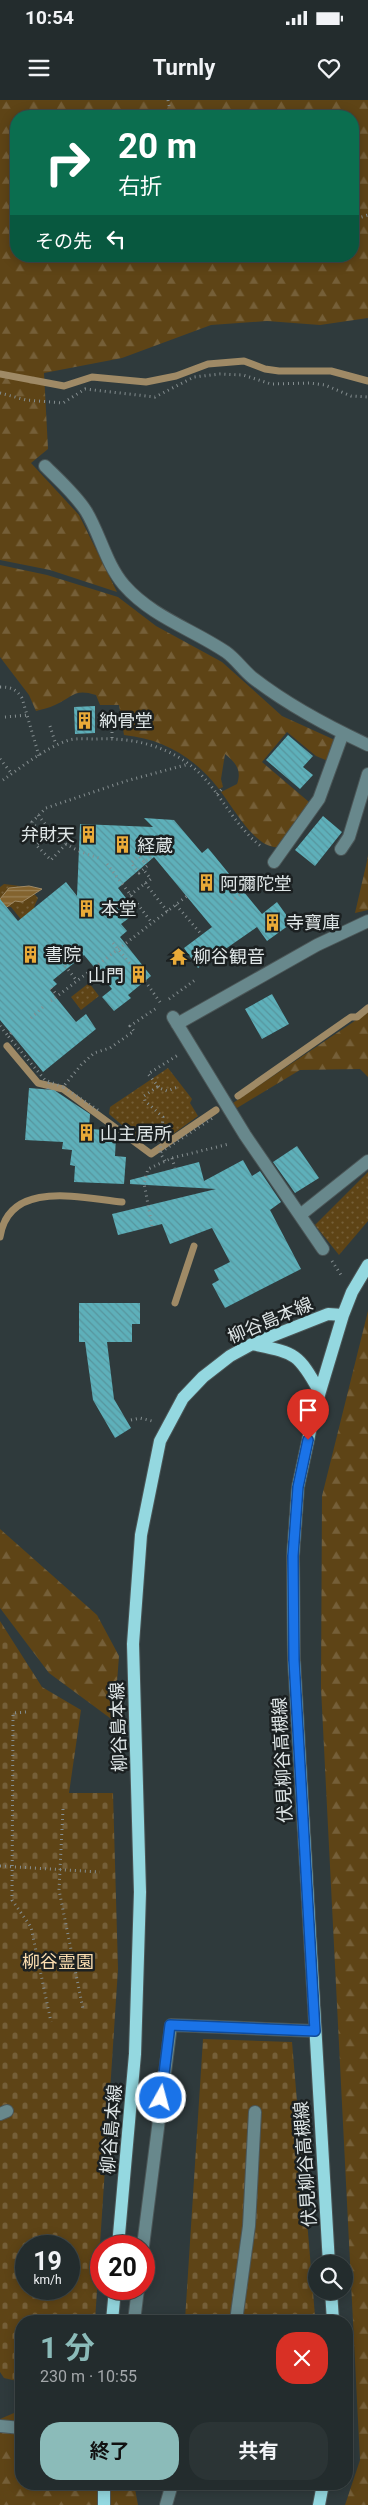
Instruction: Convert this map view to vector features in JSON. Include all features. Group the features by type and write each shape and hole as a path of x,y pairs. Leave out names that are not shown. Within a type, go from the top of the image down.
{"main road":[{"name":"伏見柳谷高槻線","path":"328,2255 294,1660 293,1556 298,1487 319,1391 343,1315 352,1292 368,1265"},
{"name":"柳谷島本線","path":"119,2235 135,2054 140,1892 133,1644 141,1535 160,1441 183,1398 203,1377 230,1356 252,1344 328,1314 343,1315"},
{"path":"252,1344 287,1352 304,1364 319,1391"},
{"path":"112,2315 113,2300"},
{"path":"332,2300 333,2315"},
{"path":"104,2490 104,2505"},
{"path":"319,2505 322,2490"}],"street":[{"path":"44,466 68,488 86,512 98,539 124,585 162,617 227,653 252,677 308,716 368,745"},
{"path":"277,858 318,799 343,733"},
{"path":"342,850 349,837 368,774"},
{"path":"324,1249 245,1135 175,1021 317,945 368,921"},
{"path":"304,1212 368,1161"},
{"path":"144,2235 170,2025 315,2031"},
{"path":"237,2315 249,2226 255,2112"},
{"path":"135,2315 137,2300"},
{"path":"0,2426 15,2427"},
{"path":"166,2505 170,2490"}],"path":[{"path":"0,393 26,400 63,402 85,389 155,396 194,377 220,374 243,375 271,384 310,382 325,385 352,396 368,397"},
{"path":"0,686 9,687 18,692 28,715 39,756"},
{"path":"5,717 28,715"},
{"path":"50,726 56,745"},
{"path":"112,727 112,738"},
{"path":"86,734 86,739"},
{"path":"3,780 56,745 70,740 112,738 138,741 170,752 190,764 217,794 238,823 255,842 277,858 262,876 232,902"},
{"path":"0,759 12,774"},
{"path":"66,844 51,860 36,845 45,838 32,822 46,808 118,783 190,764"},
{"path":"217,794 222,789"},
{"path":"38,815 57,839 79,852 102,859"},
{"path":"144,862 158,850 145,836"},
{"path":"139,856 144,862 147,866 139,873 131,863 134,858 139,856"},
{"path":"107,864 152,923"},
{"path":"130,895 151,879 143,869"},
{"path":"145,883 168,912"},
{"path":"51,1001 187,896"},
{"path":"176,905 202,935"},
{"path":"113,943 133,967"},
{"path":"59,958 77,981"},
{"path":"63,1087 81,1064 94,1053 110,1048 134,1031 130,1026 195,980"},
{"path":"144,981 161,1003"},
{"path":"51,988 57,996"},
{"path":"31,1018 43,1007"},
{"path":"0,1026 49,1083 63,1087 98,1110"},
{"path":"178,1087 167,1092 159,1088 148,1074 191,1047"},
{"path":"48,1089 49,1083"},
{"path":"159,1088 152,1089 144,1096 145,1101 163,1117 161,1152 165,1161"},
{"path":"161,1152 215,1116"},
{"path":"152,1226 144,1182 148,1169 172,1158 231,1143 245,1135"},
{"path":"172,1158 175,1168"},
{"path":"131,1420 140,1418 156,1423"},
{"path":"26,1712 13,1713 12,1900 31,1927 51,2022"},
{"path":"63,1809 59,1890 84,2009"},
{"path":"0,1866 100,1872"}],"green space":[{"path":"0,100 368,100 368,318 320,325 267,321 211,325 122,358 44,373 48,449 31,463 79,515 117,592 50,570 0,560"},
{"path":"0,565 47,575 118,597 156,626 222,662 282,716 337,741 328,761 316,756 287,732 262,762 309,802 279,847 270,846 254,835 221,792 237,784 239,775 237,767 225,754 221,779 223,787 219,789 200,768 178,752 152,741 124,735 119,705 100,705 96,695 83,692 74,694 53,706 36,711 29,695 0,657"},
{"path":"368,855 368,910 355,913 367,861"},
{"path":"4,884 28,887 38,898 34,907 42,916 28,928 11,907 7,907 0,912 0,887"},
{"path":"89,983 99,996 81,1010 71,997"},
{"path":"368,1012 368,1077 360,1069 300,1070 237,1108 233,1103"},
{"path":"168,1068 192,1099 190,1103 198,1116 162,1142 136,1137 109,1114 110,1107"},
{"path":"368,1172 368,1221 339,1255 315,1225"},
{"path":"368,1311 368,2505 345,2505 350,2490 353,2490 353,2481 360,2460 352,2300 353,2255 350,2255 321,1688 322,1496"},
{"path":"0,1529 97,1615 119,1656 114,1721 49,1673 0,1608"},
{"name":"柳谷霊園","path":"0,1621 42,1687 81,1710 69,1793 113,1793 118,1969 101,2235 90,2235 90,2300 96,2300 95,2315 15,2315 15,2381 4,2378 0,2372"},
{"path":"203,2039 292,2042 310,2255 308,2255 308,2300 314,2300 315,2315 185,2315"},
{"path":"15,2413 15,2490 135,2490 138,2505 0,2505 0,2419"}],"shaded area":[{"path":"29,886 42,889 22,902 15,901 0,912 0,899 9,888"}],"building":[{"name":"納骨堂","path":"95,706 95,733 75,734 74,707"},
{"path":"288,735 313,756 303,767 313,775 300,789 266,760"},
{"path":"323,816 342,832 315,866 295,850"},
{"path":"144,818 174,820 202,853 208,848 262,914 277,902 292,923 267,941 257,927 198,968 184,948 212,927 154,857 118,888 137,912 121,924 127,931 120,937 151,976 128,995 131,998 114,1011 102,997 112,989 84,955 53,980 57,984 50,990 76,1022 86,1014 96,1029 43,1072 0,1020 0,899 18,921 66,882 77,896 80,824 153,827"},
{"path":"272,994 289,1024 262,1039 245,1009"},
{"name":"山主居所","path":"29,1088 54,1090 90,1114 89,1129 108,1130 108,1136 116,1137 115,1156 126,1157 124,1184 74,1182 75,1166 70,1165 72,1150 62,1149 63,1142 25,1140"},
{"path":"297,1146 319,1178 295,1193 273,1162"},
{"path":"243,1160 252,1176 260,1171 281,1202 270,1210 301,1269 225,1308 212,1284 219,1280 214,1270 230,1262 212,1228 170,1244 162,1224 118,1235 112,1214 216,1189 130,1184 130,1180 199,1162 204,1181"},
{"path":"79,1303 140,1303 140,1324 132,1324 132,1342 107,1342 114,1399 131,1428 115,1438 93,1400 85,1342 79,1342"}],"waterway":[{"path":"0,374 64,386 92,377 146,382 176,376 208,364 244,361 265,369 279,371 331,371 368,381"},
{"path":"238,1096 351,1017 357,1017 368,1008"},
{"path":"7,1046 38,1083 63,1089 151,1154 216,1110"},
{"path":"0,1237 6,1219 17,1206 32,1199 49,1196 68,1196 122,1202"},
{"path":"175,1303 194,1246"}],"place":[{"name":"納骨堂","path":"85,720"},
{"name":"弁財天","path":"89,834"},
{"name":"経蔵","path":"123,845"},
{"name":"阿彌陀堂","path":"206,883"},
{"name":"本堂","path":"87,908"},
{"name":"寺寶庫","path":"272,922"},
{"name":"書院","path":"31,954"},
{"name":"柳谷観音","path":"179,956"},
{"name":"山門","path":"138,975"},
{"name":"山主居所","path":"86,1133"}],"route":[{"path":"161,2098 170,2025 315,2031 294,1660 293,1556 298,1487 308,1440"}]}
